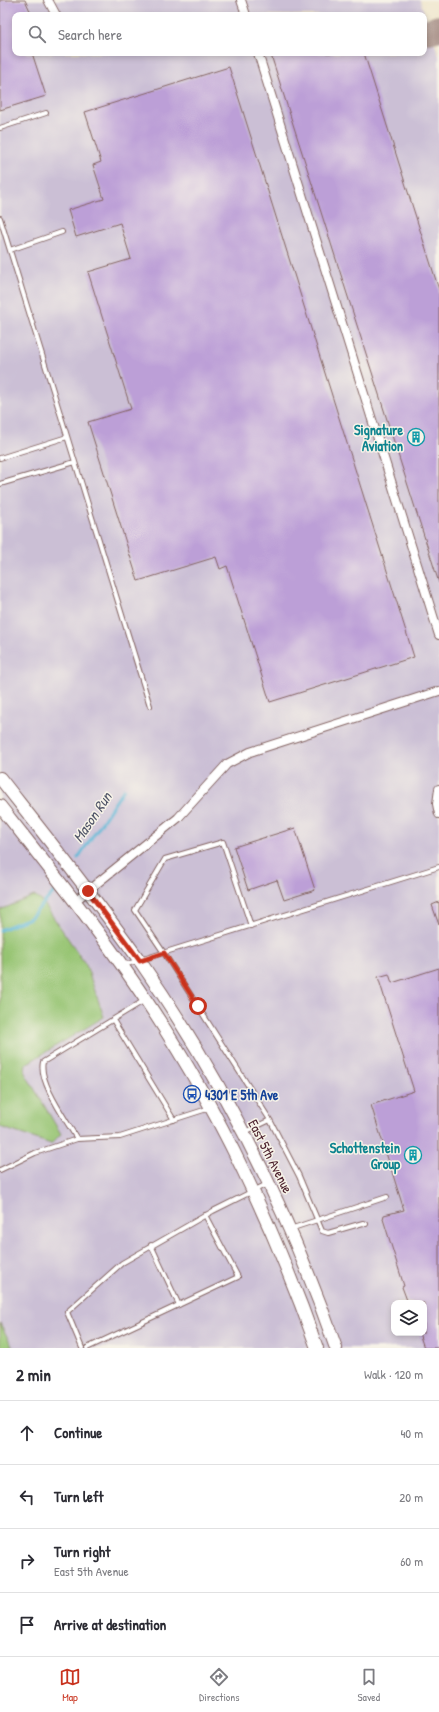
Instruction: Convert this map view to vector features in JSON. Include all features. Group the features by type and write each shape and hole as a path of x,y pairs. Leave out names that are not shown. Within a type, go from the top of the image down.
{"main road":[{"name":"East 5th Avenue","path":"0,778 88,891 140,961 196,1049 269,1183 290,1229 336,1348"},
{"path":"0,806 75,901 123,966 164,1027 211,1108 253,1190 280,1249 317,1348"}],"street":[{"path":"48,0 54,12"},
{"path":"242,0 245,12"},
{"path":"259,56 439,635"},
{"path":"75,901 178,818 227,764 250,752 439,691"},
{"path":"439,789 437,804 439,814"}],"lane":[{"path":"0,128 46,113"},
{"path":"0,218 150,706"},
{"path":"10,250 62,232"},
{"path":"0,458 67,437"},
{"path":"0,484 75,462"},
{"path":"251,926 223,842 165,859 134,910 164,953 270,1120 299,1176 322,1231 328,1233 363,1223 366,1224"},
{"path":"123,966 439,867"},
{"path":"77,1139 44,1080 41,1069 42,1062 146,1000"},
{"path":"114,1020 174,1120"},
{"path":"0,1170 35,1153 77,1139 120,1137 211,1108"},
{"path":"243,1133 270,1120"},
{"path":"82,1348 67,1312 122,1263 205,1215 269,1183"},
{"path":"290,1229 388,1197"},
{"path":"87,1348 238,1277 205,1215"},
{"path":"151,1245 179,1305"}],"shaded area":[{"path":"0,0 420,0 424,12 12,12 12,56 427,56 427,21 439,56 439,1348 13,1348 0,1323"}],"green space":[{"path":"34,896 43,902 86,965 104,1017 26,1064 25,1073 61,1134 51,1144 0,1127 0,910"},
{"path":"0,1323 13,1348 0,1348"}],"building":[{"path":"0,0 25,0 31,12 12,12 12,56 33,56 46,96 0,110"},
{"name":"Signature Aviation","path":"271,56 365,56 439,290 439,583"},
{"path":"229,67 414,657 270,702 227,566 220,569 216,557 138,581 88,422 131,409 88,272 131,259 120,223 76,237 68,210 104,199 93,165 101,162 85,112"},
{"path":"295,828 315,890 284,900 277,880 248,890 234,847"},
{"path":"439,902 439,925 432,905"},
{"name":"Schottenstein Group","path":"439,968 439,1348 424,1348 420,1336 427,1336 427,1300 407,1300 402,1287 404,1286 383,1219 384,1215 404,1210 371,1105 414,1091 378,977 389,974 392,983"}],"waterway":[{"name":"Mason Run","path":"78,858 124,789"},
{"name":"Mason Run","path":"0,930 30,918 55,891"}],"taxiway":[{"path":"429,31 439,28"}],"place":[{"name":"Signature Aviation","path":"416,437"},
{"name":"4301 E 5th Ave","path":"192,1094"},
{"name":"Schottenstein Group","path":"413,1155"}],"route":[{"path":"88,891 140,961 164,953 198,1006"}]}
